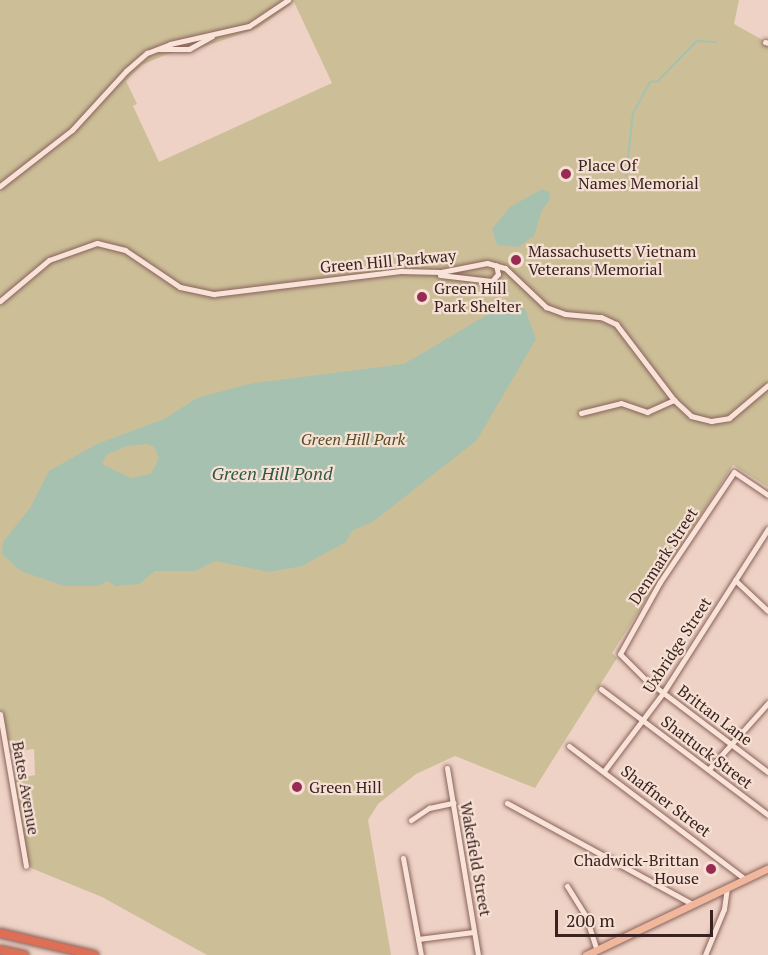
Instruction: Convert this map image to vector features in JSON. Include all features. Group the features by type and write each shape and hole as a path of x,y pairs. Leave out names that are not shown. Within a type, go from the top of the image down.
{"highway":[{"path":"0,933 94,955"},
{"path":"0,950 24,955"}],"main road":[{"path":"586,955 768,868"}],"street":[{"path":"0,186 72,130 126,71 152,51 259,22 288,0"},
{"path":"152,51 187,50 222,32"},
{"name":"Green Hill Parkway","path":"0,301 49,260 96,243 126,250 180,287 214,294 401,271 427,272 495,264"},
{"path":"427,272 492,281 498,274 495,264"},
{"path":"495,264 505,268 546,307 565,314 604,318 618,325 674,400 691,416 719,421 738,411 768,385"},
{"path":"581,413 621,402 647,412 674,400"},
{"name":"Denmark Street","path":"621,656 626,638 660,582 734,472 768,495"},
{"name":"Uxbridge Street","path":"604,771 663,693 768,530"},
{"path":"735,580 768,611"},
{"name":"Brittan Lane","path":"621,656 663,693 768,772"},
{"name":"Shattuck Street","path":"601,689 768,815"},
{"path":"709,770 730,743 768,703"},
{"name":"Bates Avenue","path":"0,714 26,866"},
{"name":"Shaffner Street","path":"569,746 745,879"},
{"name":"Wakefield Street","path":"447,768 478,955"},
{"path":"411,820 429,808 453,803"},
{"path":"507,803 692,904"},
{"path":"403,858 421,955"},
{"path":"567,886 570,897 586,917 597,950"},
{"path":"705,955 721,917 728,887"},
{"path":"418,939 474,932"}],"green space":[{"name":"Green Hill Park","path":"0,0 739,0 734,24 768,43 768,487 733,465 612,653 617,658 535,788 455,756 416,774 378,804 368,820 391,955 207,955 102,897 26,866 11,780 35,775 34,749 6,753 0,714","holes":["294,2 332,83 159,162 133,106 137,104 126,81 142,65 167,54 200,48 258,28"]}],"water":[{"path":"542,189 549,192 550,199 541,212 534,236 518,247 497,245 492,229 510,207"},
{"name":"Green Hill Pond","path":"512,300 525,309 536,339 477,440 374,521 352,531 346,542 302,566 269,572 215,561 195,571 155,571 139,584 116,586 107,581 99,586 64,586 21,571 2,554 3,542 30,508 49,471 97,444 164,419 197,398 249,384 404,364","holes":["147,444 154,447 159,458 151,474 131,478 102,464 106,455 127,446"]}],"waterway":[{"path":"626,176 633,113 650,82 658,81 697,41 716,42"}],"place":[{"name":"Place Of Names Memorial","path":"566,174"},
{"name":"Massachusetts Vietnam Veterans Memorial","path":"516,260"},
{"name":"Green Hill Park Shelter","path":"422,297"},
{"name":"Green Hill","path":"297,787"},
{"name":"Chadwick-Brittan House","path":"711,869"}]}
